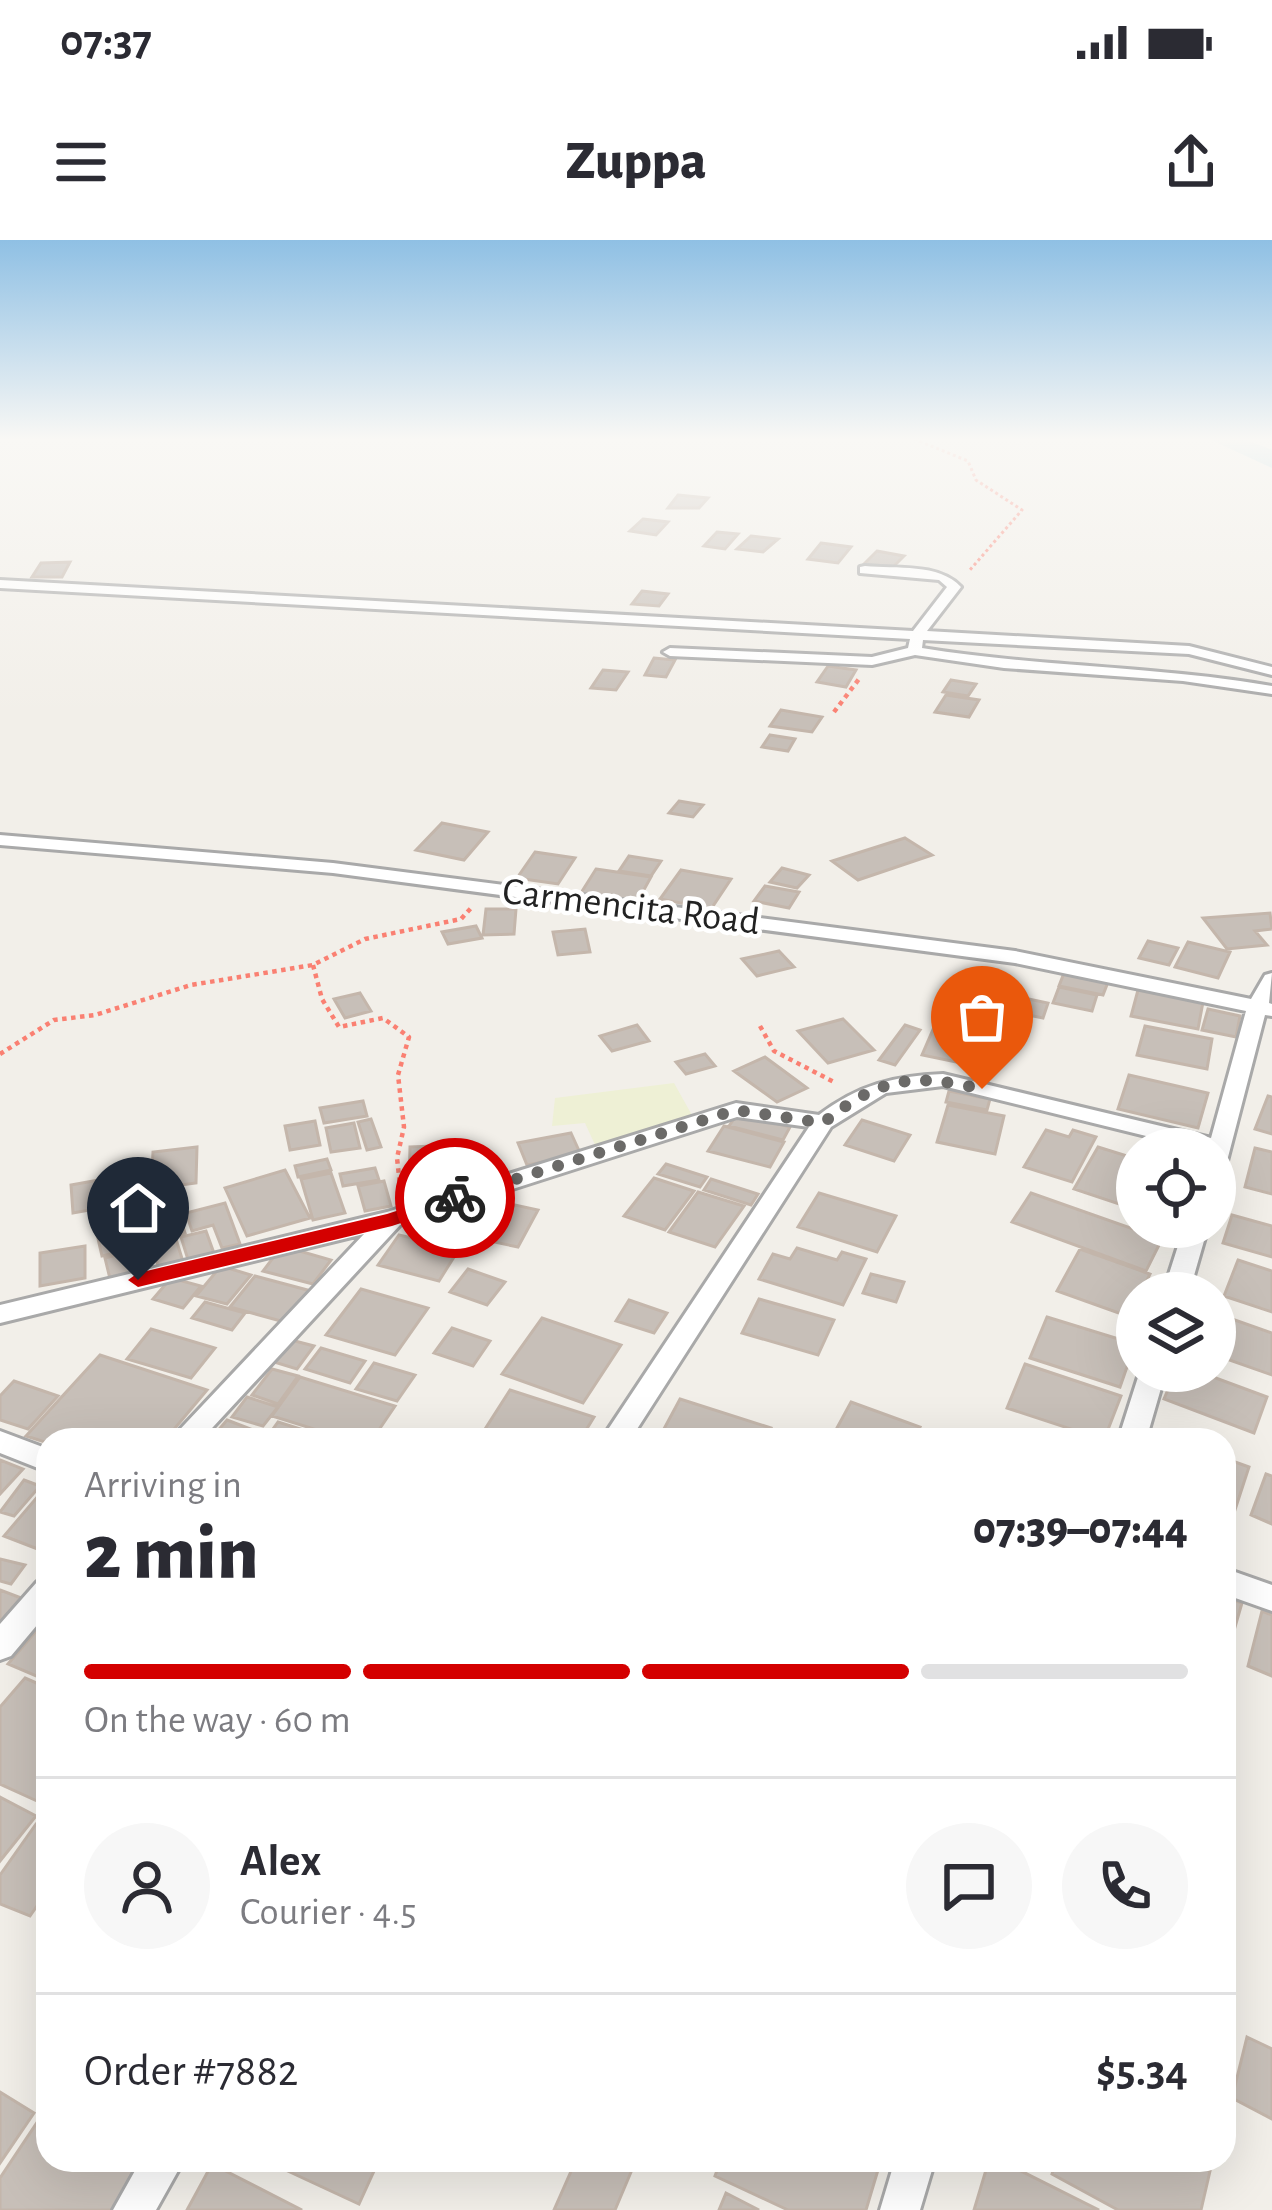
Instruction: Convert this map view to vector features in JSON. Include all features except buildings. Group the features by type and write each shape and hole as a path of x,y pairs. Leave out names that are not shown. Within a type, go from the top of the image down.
{"street":[{"path":"670,652 872,661 916,643 954,587 943,576 866,570"},
{"path":"0,584 916,643 1190,650 1272,671"},
{"path":"916,643 971,662 1188,675 1272,690"},
{"name":"Carmencita Road","path":"0,839 333,868 1015,957 1265,1008"},
{"path":"1226,1128 1272,979"},
{"path":"623,1428 823,1123 862,1092 897,1082 943,1080 1118,1128"},
{"path":"0,1314 392,1219 736,1110 823,1123"},
{"path":"195,1428 392,1219"},
{"path":"1136,1428 1147,1392"},
{"path":"0,1442 36,1456"},
{"path":"1236,1585 1272,1598"},
{"path":"0,1646 36,1605"},
{"path":"133,2210 157,2172"},
{"path":"900,2210 911,2172"}],"path":[{"path":"954,587 1004,531"},
{"path":"834,712 872,661"},
{"path":"0,1054 54,1020 94,1015 191,985 313,965 365,939 461,919 488,888"},
{"path":"313,965 322,999 339,1027 383,1018 409,1037 398,1075 404,1127 397,1158 401,1196 392,1219"},
{"path":"760,1026 774,1051 862,1092"}],"green space":[{"path":"674,1083 693,1117 596,1147 585,1123 552,1126 555,1098"}],"way so far":[{"path":"455,1198 736,1110 823,1123 862,1092 897,1082 943,1080 982,1089"}],"route":[{"path":"138,1280 392,1219 455,1198"}]}
